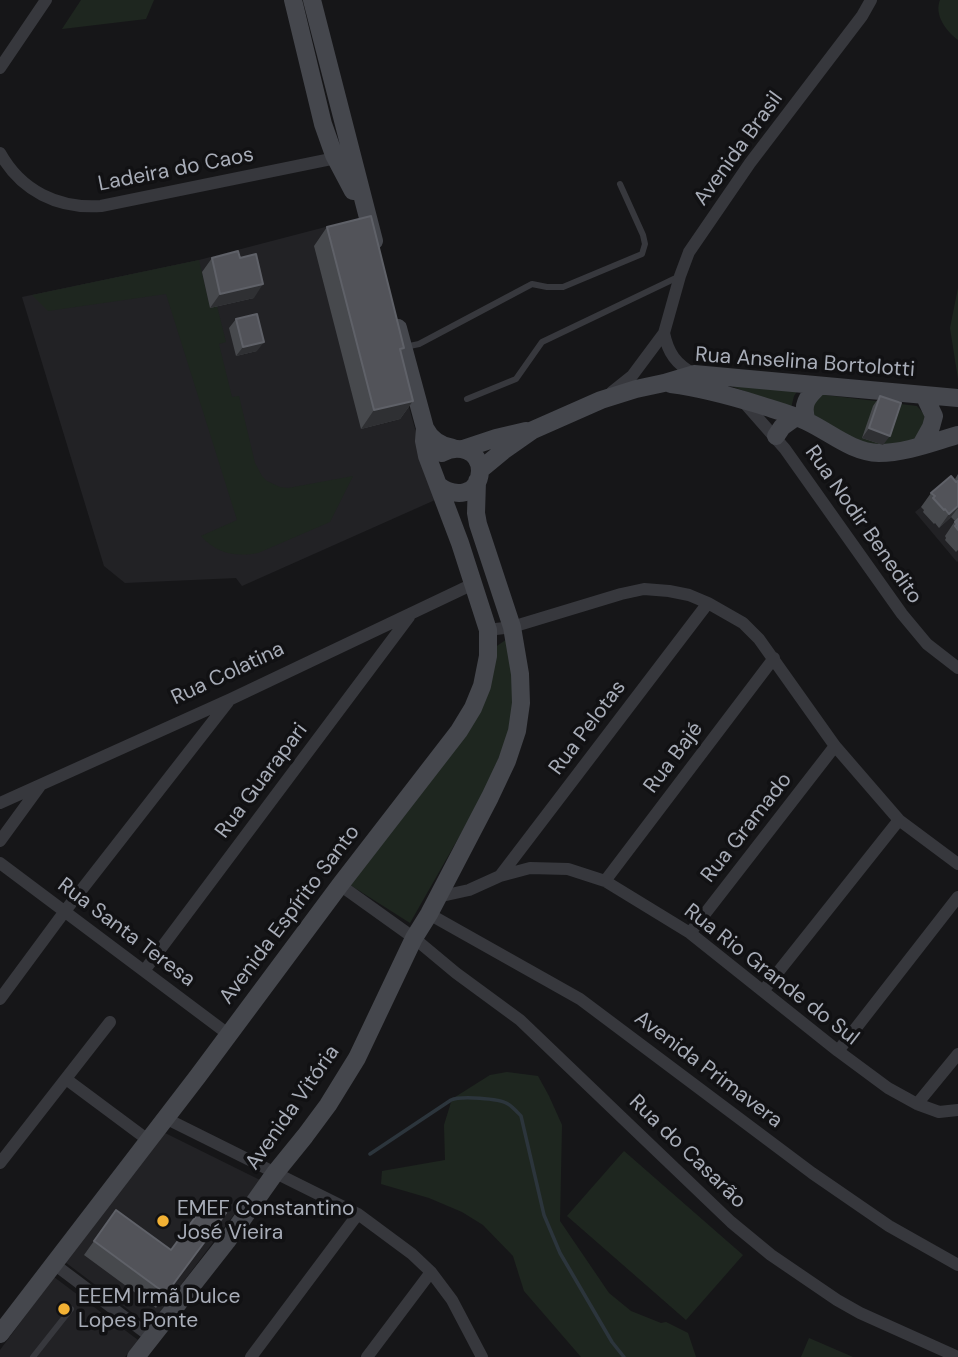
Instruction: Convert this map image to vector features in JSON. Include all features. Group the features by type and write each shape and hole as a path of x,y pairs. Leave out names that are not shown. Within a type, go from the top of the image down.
{"street":[{"path":"0,68 46,0"},
{"path":"293,0 323,124 375,246 312,0"},
{"name":"Avenida Brasil","path":"601,400 632,376 664,333 689,252 750,163 862,16 871,0"},
{"name":"Ladeira do Caos","path":"0,153 13,173 44,197 66,205 89,207 336,158"},
{"name":"Avenida Espírito Santo","path":"0,1335 459,731 482,686 488,656 488,630 460,543 425,449 425,428 393,312"},
{"path":"664,333 667,347 674,359 694,374"},
{"name":"Rua Anselina Bortolotti","path":"664,383 694,374 958,398"},
{"path":"478,475 503,451 533,430 601,400 664,383"},
{"name":"Rua Anselina Bortolotti","path":"664,383 696,387 802,419 847,444 877,453 958,435"},
{"path":"776,436 782,427 802,419 804,404 818,386"},
{"path":"921,445 934,416 924,395"},
{"name":"Rua Nodir Benedito","path":"741,400 776,436 902,614 927,644 958,668"},
{"path":"425,428 437,443 458,448 471,453 477,461 478,475 473,488 455,494 446,491 436,480 433,467 444,451 458,448 496,438 533,430"},
{"name":"Avenida Vitória","path":"136,1357 328,1105 357,1058 414,938 429,914 507,761 517,731 521,703 520,674 513,632 478,524 478,475"},
{"name":"Rua Colatina","path":"0,803 231,699 473,584"},
{"path":"488,630 513,632 621,594 644,589 679,593 708,603 743,623 759,639 835,746 899,820 958,864"},
{"name":"Rua Pelotas","path":"500,876 708,603"},
{"name":"Rua Guarapari","path":"144,971 411,614"},
{"name":"Rua Bajé","path":"605,881 774,658"},
{"path":"0,999 65,911 231,699"},
{"name":"Rua Gramado","path":"690,933 835,746"},
{"path":"0,841 42,783"},
{"path":"764,991 899,820"},
{"name":"Rua Santa Teresa","path":"0,863 228,1034"},
{"name":"Rua Rio Grande do Sul","path":"437,897 469,890 500,876 530,869 568,869 605,881 690,933 888,1088 917,1104 939,1112 958,1110"},
{"path":"340,885 414,938"},
{"path":"838,1051 958,897"},
{"name":"Avenida Primavera","path":"429,914 580,999 812,1173 890,1226 958,1265"},
{"name":"Rua do Casarão","path":"414,938 520,1020 730,1222 771,1255 814,1286 860,1313 958,1357"},
{"path":"0,1163 110,1022"},
{"path":"917,1104 958,1054"},
{"path":"66,1079 148,1140"},
{"path":"165,1118 358,1214 412,1254 431,1272 452,1300 481,1357"},
{"path":"251,1357 358,1214"},
{"path":"54,1264 151,1337"},
{"path":"367,1357 431,1272"}],"lane":[{"path":"403,348 419,344 532,284 563,287 642,254 645,244 643,235 620,184"},
{"path":"467,399 516,379 542,342 680,276"},
{"path":"33,1357 71,1309"}],"shaded area":[{"path":"81,0 154,0 146,19 62,29"},
{"path":"940,0 958,0 958,40 942,22"},
{"path":"357,222 435,500 242,586 236,578 125,583 104,566 22,297 199,260 337,224"},
{"path":"199,260 210,307 217,306 226,342 219,344 232,397 239,396 255,463 262,476 280,487 288,488 353,476 330,522 258,553 227,553 213,547 201,536 237,520 166,294 48,311 32,295"},
{"path":"958,288 958,379 950,328"},
{"path":"728,385 798,390 791,408"},
{"path":"817,394 917,406 927,419 918,443 872,445 831,433 809,410"},
{"path":"958,477 958,561 957,562 915,512"},
{"path":"510,637 515,673 510,731 484,793 410,923 347,883 456,748 494,648"},
{"path":"507,1072 538,1076 562,1125 560,1221 609,1293 631,1311 661,1323 666,1322 688,1333 696,1357 581,1357 524,1291 513,1256 483,1225 462,1212 429,1198 381,1184 382,1171 445,1160 444,1125 452,1099 490,1075"},
{"name":"EMEF Constantino José Vieira","path":"165,1133 260,1180 150,1326 65,1262"},
{"path":"624,1151 743,1255 686,1320 567,1216"},
{"name":"EEEM Irmã Dulce Lopes Ponte","path":"54,1277 138,1340 125,1357 0,1357 0,1350"},
{"path":"809,1338 853,1357 801,1357"}],"building":[{"path":"371,216 404,348 400,349 413,401 374,410 327,227"},
{"path":"238,251 240,258 256,254 263,284 220,294 212,258"},
{"path":"257,314 264,342 243,347 236,319"},
{"path":"880,396 901,403 890,436 869,428"},
{"path":"951,476 958,481 958,506 949,514 931,493"},
{"path":"208,1200 226,1213 166,1294 94,1241 116,1210 171,1250"}],"waterway":[{"path":"370,1154 451,1100 488,1099 512,1107 521,1116 544,1215 560,1253 612,1342 624,1357"}],"place":[{"name":"EMEF Constantino José Vieira","path":"163,1221"},
{"name":"EEEM Irmã Dulce Lopes Ponte","path":"64,1309"}]}
